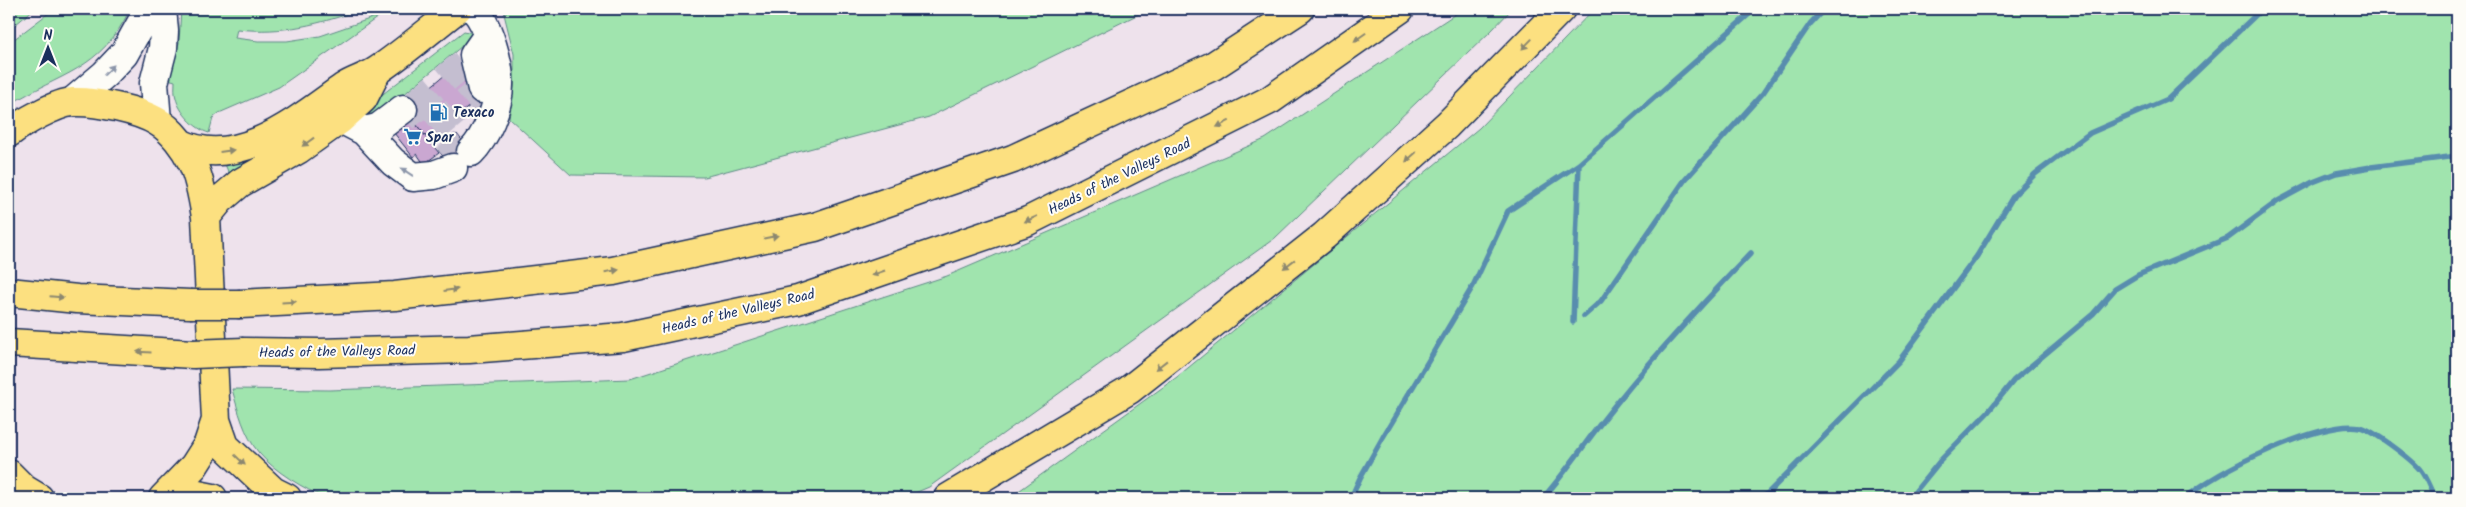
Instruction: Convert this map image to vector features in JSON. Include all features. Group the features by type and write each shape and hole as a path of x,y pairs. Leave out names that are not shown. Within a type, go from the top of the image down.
{"highway":[{"path":"9,133 25,120 72,102 112,106 157,121 180,143 187,147 216,152 239,149 296,122 346,85 377,71 457,9"},
{"path":"9,292 77,299 190,304 240,304 395,296 613,271 815,227 1012,158 1213,66 1300,9"},
{"name":"Heads of the Valleys Road","path":"9,343 193,354 469,349 622,337 798,300 1028,221 1270,100 1400,9"},
{"path":"948,498 1129,390 1324,236 1447,125 1561,9"},
{"path":"206,217 220,200 240,183 299,148 352,125 377,71"},
{"path":"180,143 192,162 197,175 206,217 216,420 225,446 272,491 287,498"},
{"path":"165,497 194,466 208,444 216,420"},
{"path":"9,474 24,489 39,498"},
{"path":"165,497 193,494 213,498"}],"street":[{"path":"72,102 105,74 124,54 150,9"},
{"path":"157,121 154,83 163,48 162,9"},
{"path":"352,125 412,177 454,159 477,146 478,73 482,18 474,9"},
{"path":"352,125 378,128 403,109"}],"green space":[{"path":"9,9 34,9 9,30"},
{"path":"54,9 85,11 86,9 130,9 119,30 106,46 92,58 78,68 9,105 9,43"},
{"path":"181,9 310,9 312,11 317,9 363,9 316,23 286,29 237,29 235,38 258,41 287,41 320,36 381,15 279,87 219,113 213,118 209,133 193,124 180,109 175,96 175,81 168,79 179,43"},
{"path":"510,9 1149,9 929,117 704,177 571,175 509,118 514,87 514,54 504,14"},
{"path":"1463,9 1512,9 1275,238 929,487 903,498 326,498 290,479 265,460 249,438 239,414 232,389 330,390 630,379 947,276 1265,139"},
{"path":"1594,9 2457,9 2457,498 1009,498 1177,377 1479,128"},
{"path":"464,31 473,33 474,36 373,120 367,118 370,104"},
{"path":"290,145 230,176 224,162"}],"building":[{"path":"461,62 486,93 436,133 442,140 434,146 403,109"},
{"name":"Spar","path":"408,114 439,153 424,164 417,154 413,157 390,128"},
{"path":"457,134 475,157 456,172 438,150"}],"waterway":[{"path":"1351,498 1383,437 1473,286 1508,211 1579,164 1755,9"},
{"path":"1584,316 1601,301 1684,181 1763,93 1810,24 1824,9"},
{"path":"1763,498 1899,361 1977,256 2014,195 2035,174 2090,133 2168,99 2262,9"},
{"path":"1910,498 1940,461 1988,412 2014,380 2093,314 2115,289 2138,275 2228,238 2278,201 2313,182 2336,173 2457,156"},
{"path":"1573,322 1579,164"},
{"path":"1543,498 1639,376 1751,253"},
{"path":"2186,498 2219,475 2269,450 2295,439 2343,427 2366,429 2402,453 2421,471 2435,498"}],"tunnel":[{"path":"413,106 463,64"},
{"path":"403,109 413,106 433,130 482,89"},
{"path":"446,159 464,143"}],"place":[{"name":"Texaco","path":"439,112"},
{"name":"Spar","path":"412,137"}]}
